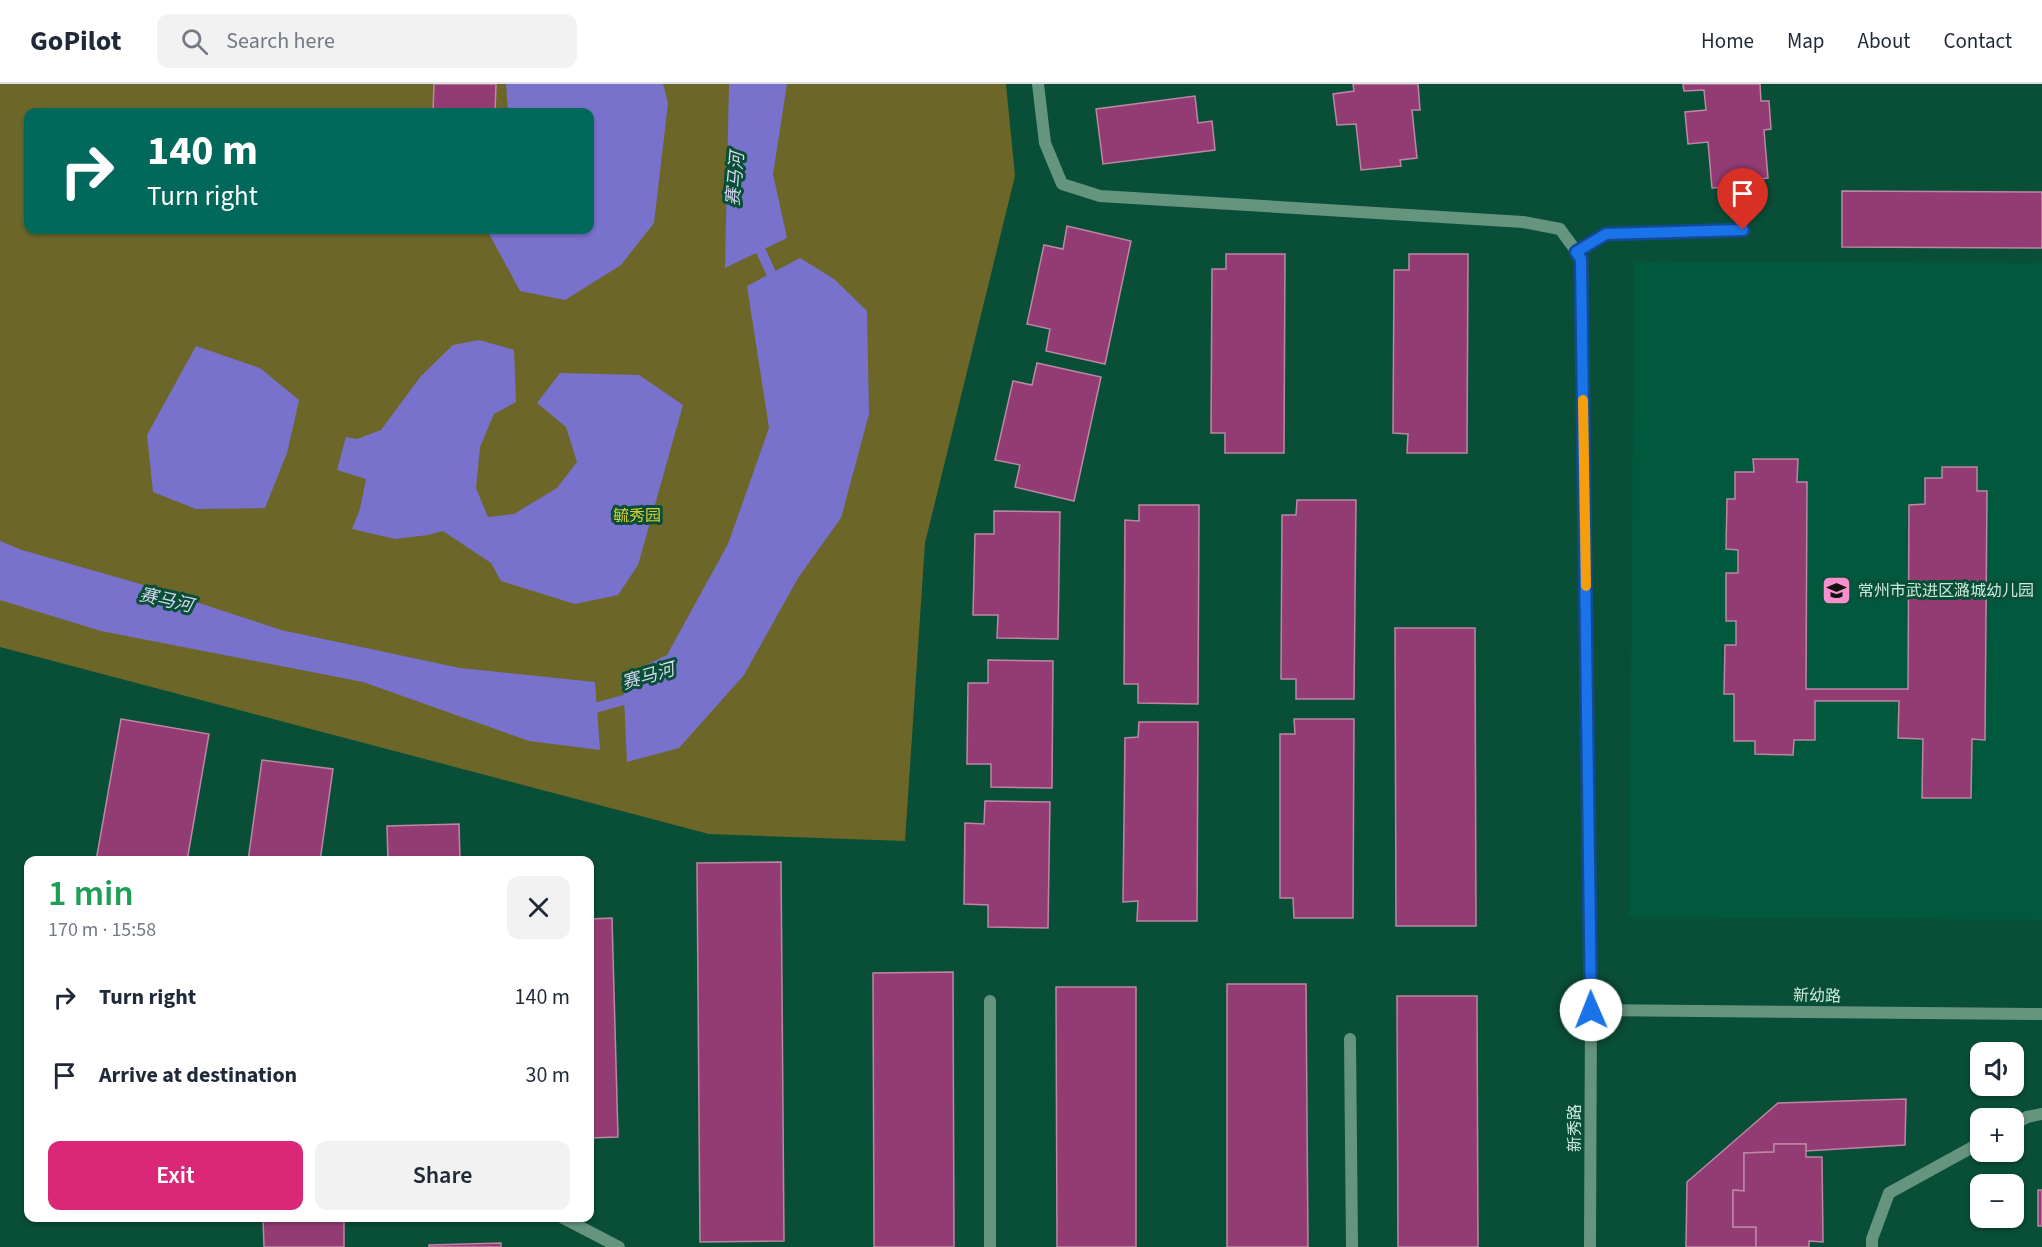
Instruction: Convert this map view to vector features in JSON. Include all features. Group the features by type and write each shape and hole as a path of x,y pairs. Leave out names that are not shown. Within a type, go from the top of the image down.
{"street":[{"path":"1038,84 1045,143 1062,184 1100,196 1523,222 1560,229 1576,252 1606,234 1743,230"},
{"name":"新秀路","path":"1576,252 1581,259 1591,1010 1590,1247"},
{"path":"990,1001 990,1247"},
{"name":"新幼路","path":"1591,1010 2042,1014"},
{"path":"1350,1039 1352,1247"},
{"path":"2024,1119 2042,1114"},
{"path":"1872,1247 1872,1239 1889,1193 1970,1148"},
{"path":"571,1222 619,1247"}],"shaded area":[{"name":"常州市武进区潞城幼儿园","path":"1634,261 2042,263 2042,920 1629,917"}],"green space":[{"name":"毓秀园","path":"0,84 1006,84 1015,176 925,543 905,841 709,834 0,647"}],"water":[{"path":"506,84 663,84 668,103 654,223 621,265 565,300 520,291 489,234 594,234 594,108 508,108"},
{"path":"729,84 787,84 773,174 787,238 725,268"},
{"path":"800,258 834,279 867,311 869,414 841,518 798,578 744,675 679,748 627,762 623,676 667,655 728,544 769,428 747,286"},
{"path":"479,340 514,350 516,402 494,414 480,447 476,488 488,517 514,514 557,488 577,462 566,427 537,403 560,373 639,375 683,405 638,565 618,595 575,604 501,581 491,563 443,531 395,539 352,529 360,509 366,479 337,470 346,437 357,439 381,430 421,376 453,345"},
{"path":"196,346 260,368 299,400 287,453 265,508 196,509 153,492 147,435"},
{"path":"0,541 22,550 154,588 281,630 460,668 595,682 600,750 529,741 363,682 101,631 0,600"}],"building":[{"path":"434,84 496,84 495,108 433,108"},
{"path":"1353,84 1418,84 1420,110 1412,110 1417,158 1400,160 1401,166 1361,170 1356,124 1337,125 1333,94 1354,91"},
{"path":"1683,84 1760,84 1761,101 1769,101 1771,129 1764,130 1768,178 1750,180 1751,185 1712,188 1708,142 1688,144 1685,112 1706,110 1704,90 1684,91"},
{"path":"1195,96 1198,123 1212,121 1215,150 1103,164 1096,109"},
{"path":"1842,191 2042,192 2042,248 1842,247"},
{"path":"1067,226 1131,241 1105,364 1046,351 1050,329 1027,324 1044,245 1063,249"},
{"path":"1226,254 1285,254 1284,453 1225,453 1225,433 1211,433 1212,269 1226,269"},
{"path":"1409,254 1468,254 1467,453 1407,453 1408,434 1393,433 1394,270 1409,270"},
{"path":"1037,363 1101,377 1074,501 1015,487 1020,465 995,460 1013,381 1032,385"},
{"path":"1753,459 1798,459 1797,482 1807,482 1806,689 1908,689 1909,505 1925,504 1925,478 1942,478 1942,467 1977,467 1977,491 1987,491 1985,740 1972,739 1971,798 1922,798 1923,739 1898,738 1899,701 1815,701 1815,740 1794,740 1793,755 1755,754 1755,741 1734,741 1734,694 1724,694 1725,645 1736,645 1736,621 1726,621 1726,573 1738,573 1738,550 1726,549 1727,499 1735,499 1735,472 1754,472"},
{"path":"1297,500 1356,500 1354,699 1296,699 1296,679 1281,679 1282,515 1296,515"},
{"path":"1139,505 1199,505 1198,704 1138,703 1138,684 1124,684 1125,520 1139,521"},
{"path":"994,511 1060,512 1058,639 997,638 998,615 973,615 975,534 994,534"},
{"path":"1395,628 1475,628 1476,926 1396,926"},
{"path":"988,660 1053,661 1052,788 991,787 991,764 967,764 968,683 988,683"},
{"path":"121,719 209,734 188,856 97,856"},
{"path":"1294,719 1354,719 1353,918 1294,918 1293,898 1280,898 1280,734 1295,734"},
{"path":"1139,722 1198,722 1197,921 1137,921 1138,901 1123,902 1125,738 1138,737"},
{"path":"262,760 333,769 321,856 249,856"},
{"path":"985,801 1050,802 1048,928 988,927 988,905 964,904 965,823 984,824"},
{"path":"459,824 460,856 388,856 387,826"},
{"path":"781,862 784,1241 700,1242 697,863"},
{"path":"612,918 618,1137 594,1138 594,919"},
{"path":"953,972 954,1247 874,1247 873,973"},
{"path":"1227,984 1306,984 1308,1247 1227,1247"},
{"path":"1056,987 1136,987 1136,1247 1057,1247"},
{"path":"1397,996 1477,996 1478,1247 1398,1247"},
{"path":"1906,1099 1905,1145 1806,1151 1806,1144 1774,1144 1774,1152 1744,1153 1744,1191 1733,1190 1733,1227 1756,1227 1756,1247 1686,1247 1687,1182 1778,1103"},
{"path":"1774,1144 1806,1144 1806,1157 1822,1157 1823,1242 1809,1241 1809,1247 1756,1247 1756,1227 1733,1227 1733,1190 1744,1191 1744,1153 1774,1152"},
{"path":"2038,1190 2042,1190 2042,1226 2038,1226"},
{"path":"263,1222 344,1222 344,1247 264,1247"},
{"path":"501,1243 501,1247 429,1247 429,1245"}],"waterway":[{"name":"赛马河","path":"755,238 776,284"},
{"name":"赛马河","path":"584,711 638,696"}],"slow traffic":[{"path":"1583,400 1586,586"}],"place":[{"name":"常州市武进区潞城幼儿园","path":"1837,590"}],"route":[{"path":"1591,1010 1581,259 1576,252 1606,234 1743,230"}]}
